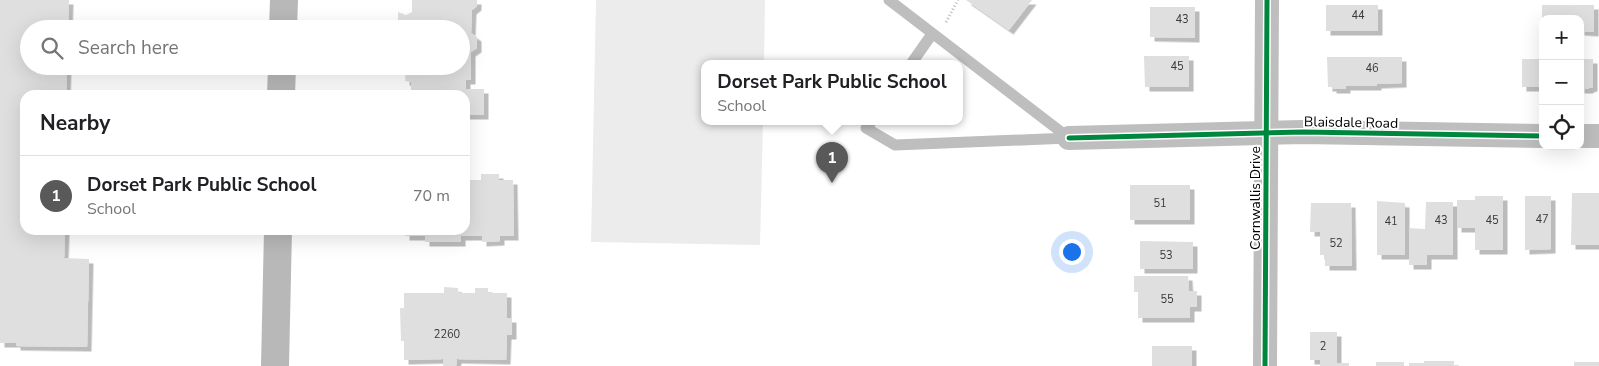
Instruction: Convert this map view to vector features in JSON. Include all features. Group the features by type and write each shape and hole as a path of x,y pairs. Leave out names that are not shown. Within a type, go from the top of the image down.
{"main road":[{"path":"283,20 284,0"},
{"path":"281,90 282,75"},
{"path":"275,366 278,235"}],"street":[{"name":"Cornwallis Drive","path":"1265,366 1267,0"},
{"name":"Blaisdale Road","path":"1069,138 1303,132 1539,136"},
{"path":"1584,136 1599,136"}],"lane":[{"path":"889,0 1069,138"},
{"path":"914,60 935,36"},
{"path":"868,125 866,128 896,145 1069,138"}],"path":[{"path":"935,36 958,0"}],"shaded area":[{"path":"596,0 765,0 764,60 701,60 701,125 763,125 760,245 591,242"}],"building":[{"path":"0,0 69,0 68,20 20,20 20,75 67,75 66,90 20,90 20,235 65,235 64,258 89,259 87,347 16,346 16,343 0,343"},
{"path":"412,0 477,0 477,6 472,10 471,33 477,37 477,48 471,52 471,80 466,80 466,89 484,89 484,115 470,115 470,90 411,90 411,82 405,81 405,75 470,75 470,20 398,20 398,12 406,15 412,12"},
{"path":"966,0 1032,0 1009,30"},
{"path":"1326,5 1378,5 1378,31 1326,31"},
{"path":"1542,5 1594,5 1594,32 1584,31 1584,15 1542,15"},
{"path":"1150,7 1195,7 1195,38 1150,37"},
{"path":"1144,56 1189,56 1189,87 1145,87"},
{"path":"1327,57 1402,57 1402,83 1377,84 1377,86 1346,86 1346,89 1332,89 1332,87 1328,87"},
{"path":"1522,59 1539,59 1539,87 1522,87"},
{"path":"1584,59 1593,59 1593,87 1584,89"},
{"path":"481,174 499,174 499,180 513,180 514,236 500,236 500,241 482,242 482,236 461,236 461,242 425,242 425,236 405,236 470,235 470,180 481,180"},
{"path":"1130,185 1190,185 1190,220 1130,220"},
{"path":"1572,193 1599,193 1599,245 1571,245"},
{"path":"1475,196 1503,196 1503,250 1475,250 1475,228 1457,228 1457,200 1475,200"},
{"path":"1525,196 1551,196 1551,249 1525,250"},
{"path":"1377,201 1405,203 1405,255 1377,255"},
{"path":"1426,202 1453,202 1453,255 1427,255 1427,265 1409,265 1409,228 1425,229"},
{"path":"1311,203 1351,203 1352,266 1325,266 1325,255 1320,255 1320,232 1310,232"},
{"path":"1140,241 1193,242 1193,269 1140,269"},
{"path":"1134,276 1188,276 1189,291 1197,291 1197,307 1190,307 1190,318 1138,318 1138,292 1134,292"},
{"path":"444,287 458,288 458,293 475,293 475,288 488,288 488,293 507,293 507,318 512,318 512,335 507,335 506,360 457,359 456,366 443,366 443,359 404,360 404,341 401,341 400,308 404,308 404,293 444,293"},
{"path":"1310,332 1337,332 1337,363 1349,363 1349,366 1320,366 1320,360 1310,360"},
{"path":"1152,346 1192,346 1192,366 1152,366"},
{"path":"1424,361 1454,361 1454,366 1409,366 1409,363 1424,363"},
{"path":"1376,362 1404,362 1404,366 1376,366"},
{"path":"1574,362 1599,362 1599,366 1574,366"}],"cycle path":[{"path":"1265,366 1267,0"},
{"path":"1069,138 1303,132 1539,136"}],"place":[{"name":"Dorset Park Public School","path":"832,183"}]}
